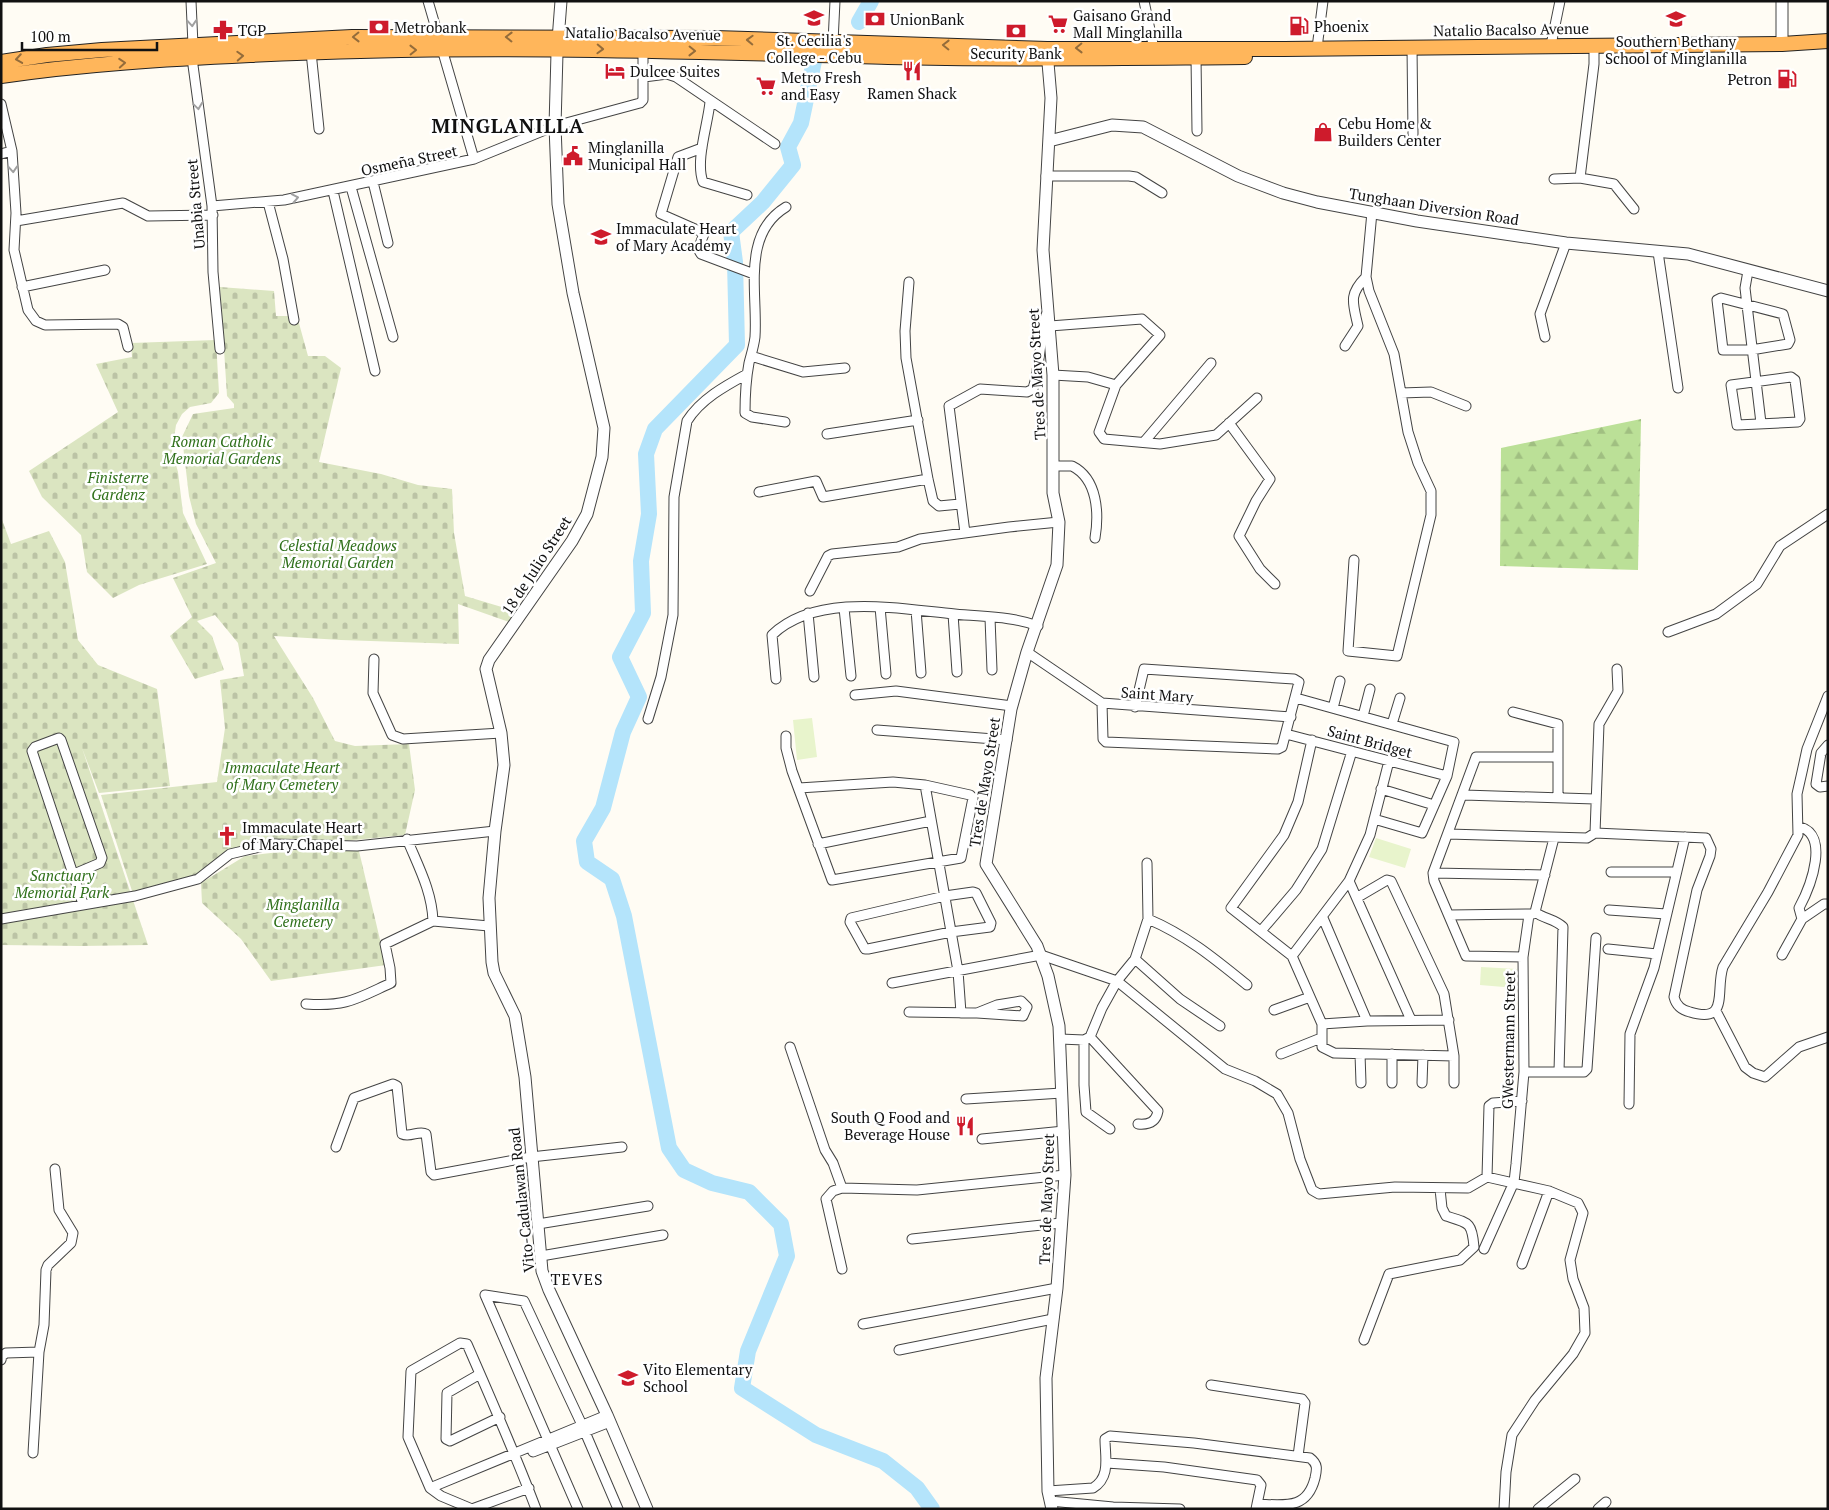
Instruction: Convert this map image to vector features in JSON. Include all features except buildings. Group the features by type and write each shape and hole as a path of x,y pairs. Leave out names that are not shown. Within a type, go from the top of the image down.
{"highway":[{"name":"Natalio Bacalso Avenue","path":"1,76 298,39 441,43 715,38 833,42 1047,54 1154,49 1782,44 1828,41"},
{"name":"Natalio Bacalso Avenue","path":"558,42 643,50 1196,57 1267,56 1284,49"},
{"name":"Natalio Bacalso Avenue","path":"1,62 47,55 192,51 312,52 441,43"}],"street":[{"name":"Unabia Street","path":"191,1 192,51 212,211 213,272 220,348"},
{"path":"428,1 474,159"},
{"name":"18 de Julio Street","path":"492,962 489,926 495,831 504,765 501,734 486,669 489,660 572,541 587,514 602,457 604,428 573,293 558,204 555,126 561,1"},
{"path":"833,42 835,1"},
{"path":"1144,1 1154,49"},
{"path":"1317,48 1323,1"},
{"path":"1551,45 1560,1"},
{"path":"1782,1 1782,44"},
{"path":"1580,178 1594,64 1594,45"},
{"path":"1412,47 1413,134"},
{"name":"Osmeña Street","path":"16,221 123,203 148,216 212,211 333,191 474,159 555,126 641,102 644,77 643,50"},
{"path":"312,52 319,129"},
{"name":"Tres de Mayo Street","path":"1047,54 1051,98 1043,250 1053,375 1053,494 1059,522 1057,565 1031,655 1012,706 986,864 1024,923 1041,955 1050,985 1060,1039 1065,1175 1057,1288 1046,1378 1050,1500"},
{"path":"1196,57 1197,131"},
{"path":"644,77 667,74 676,77 710,102 775,144"},
{"path":"710,102 702,148 701,175 703,182 747,195"},
{"path":"1,104 12,151 16,221 14,250 28,310 40,324 118,324 123,327 128,347"},
{"name":"Tunghaan Diversion Road","path":"1049,140 1112,125 1143,127 1238,176 1283,193 1372,212 1566,242 1688,254 1828,291"},
{"path":"702,148 678,157 661,213 704,234 698,249 700,254 754,274"},
{"path":"1,154 12,151"},
{"path":"1046,176 1136,177 1162,193"},
{"path":"1554,178 1580,178 1616,185 1634,209"},
{"path":"373,182 388,243"},
{"path":"351,187 393,337"},
{"path":"333,191 375,371"},
{"path":"268,202 284,259 294,320"},
{"path":"785,422 752,417 745,413 747,374 755,338 754,274 760,239 766,223 775,213 786,207"},
{"path":"1354,560 1348,651 1397,656 1431,515 1431,491 1418,463 1408,432 1394,354 1369,291 1366,277 1372,212"},
{"path":"1545,337 1540,314 1566,242"},
{"path":"1658,252 1678,388"},
{"path":"22,286 105,270"},
{"path":"1748,271 1745,288 1746,305 1751,350 1757,380 1761,424"},
{"path":"1345,346 1358,326 1352,301 1354,294 1366,277"},
{"path":"910,282 905,331 906,358 928,479 933,501 939,506 960,504"},
{"path":"1721,298 1783,314 1790,340 1787,345 1751,350 1723,350 1717,300 1721,298"},
{"path":"965,533 949,406 980,389 1027,392 1033,389 1038,372 1041,337 1048,305"},
{"path":"1050,326 1142,318 1160,335 1116,385 1099,432 1104,439 1160,444 1216,435 1257,398"},
{"path":"750,356 803,372 845,368"},
{"path":"1144,442 1211,363"},
{"path":"648,719 662,677 673,615 674,497 688,422 694,411 710,397 747,374"},
{"path":"1053,375 1088,378 1116,385"},
{"path":"1793,378 1800,418 1798,422 1737,425 1730,386 1757,380 1793,378"},
{"path":"1401,393 1431,392 1466,406"},
{"path":"827,434 918,420"},
{"path":"1229,423 1270,479 1256,501 1239,536 1260,569 1276,584"},
{"path":"1053,466 1076,468 1089,483 1097,504 1095,538"},
{"path":"759,492 816,481 823,497 928,479"},
{"path":"1668,632 1716,614 1757,584 1780,546 1828,514"},
{"path":"810,591 828,556 832,554 898,547 920,539 1059,522"},
{"path":"776,679 772,635 782,626 808,613 844,608 880,607 1025,622 1038,626"},
{"path":"880,607 886,674"},
{"path":"844,608 851,676"},
{"path":"916,610 922,673"},
{"path":"808,613 814,677"},
{"path":"953,614 957,672"},
{"path":"990,618 992,670"},
{"name":"Saint Mary","path":"1031,655 1102,703 1134,707 1291,717"},
{"path":"374,659 373,693 392,734 403,739 501,734"},
{"path":"1102,703 1103,739 1106,742 1278,748 1282,746 1286,734 1299,682 1294,678 1144,669 1134,707"},
{"path":"1595,833 1599,724 1618,691 1617,669"},
{"path":"1333,708 1340,681"},
{"path":"1362,716 1370,690"},
{"path":"855,695 896,692 1012,706"},
{"path":"1828,696 1808,749 1797,794 1800,827 1798,836 1768,892 1723,967 1719,978 1720,998 1716,1011 1745,1067 1752,1073 1765,1077 1799,1047 1828,1037"},
{"path":"1296,698 1454,742 1447,776 1423,832 1420,834 1374,819"},
{"path":"1392,724 1400,698"},
{"path":"1513,712 1558,723 1558,798"},
{"path":"878,730 1007,740"},
{"name":"Saint Bridget","path":"1286,734 1447,776"},
{"path":"786,736 786,748 792,770 830,879 833,881 938,860 961,858 973,798 970,795 925,784 892,782 799,788"},
{"path":"74,874 100,863 102,858 61,740 58,738 35,747 32,751 83,904"},
{"path":"1312,740 1298,802 1284,835 1260,871 1231,906 1232,909 1292,956 1322,1024 1322,1047 1327,1052 1454,1056"},
{"path":"1828,745 1821,753 1816,784 1820,788 1828,786"},
{"path":"1261,931 1296,890 1322,849 1352,751"},
{"path":"1523,957 1466,956 1434,881 1433,873 1464,795 1476,758 1479,756 1558,757"},
{"path":"1292,956 1350,881 1370,835 1390,761"},
{"path":"925,784 958,971 961,1013"},
{"path":"1381,789 1434,805"},
{"path":"1464,795 1595,799"},
{"path":"818,844 931,821"},
{"path":"1800,827 1817,833 1824,847 1821,868 1799,908 1802,919"},
{"path":"1,919 135,896 198,879 230,854 272,844 357,846 407,839 495,831"},
{"path":"1448,834 1587,838 1595,833 1706,838 1711,849 1697,890 1674,997 1675,1002 1684,1010 1703,1016 1716,1011"},
{"path":"1629,1104 1630,1034 1657,954 1685,837"},
{"name":"GWestermann Street","path":"1484,1249 1514,1182 1524,1072 1523,957 1532,913 1545,875 1554,838"},
{"path":"407,839 428,888 432,904 433,921"},
{"path":"1110,1130 1086,1112 1084,1085 1087,1039 1117,981 1135,959 1148,919 1146,863"},
{"path":"1611,872 1676,872"},
{"path":"1433,873 1545,875"},
{"path":"1358,897 1387,880 1391,881 1444,994 1454,1056 1454,1083"},
{"path":"1350,881 1411,1020"},
{"path":"976,893 991,923 990,927 951,932 866,949 850,922 851,918 945,896 976,893"},
{"path":"1782,955 1802,919 1824,904 1828,904"},
{"path":"1609,910 1666,914"},
{"path":"1449,915 1532,913 1558,922 1563,927 1559,1071"},
{"path":"1322,918 1367,1021"},
{"path":"1148,919 1170,929 1200,947 1247,985"},
{"path":"306,1004 327,1006 350,1002 391,982 385,944 433,921 489,926"},
{"path":"1524,1072 1584,1072 1588,1068 1596,938"},
{"path":"1608,950 1657,954"},
{"path":"892,983 1041,955 1117,981 1225,1069 1255,1081 1277,1094 1288,1113 1300,1159 1312,1190 1319,1194 1395,1187 1468,1188 1487,1177 1549,1191 1573,1201 1582,1210 1570,1260 1573,1279 1584,1308 1585,1333 1581,1343 1535,1400 1512,1435 1506,1472 1504,1509"},
{"path":"1135,959 1180,999 1220,1026"},
{"name":"Vito-Cadulawan Road","path":"492,962 494,973 515,1016 525,1077 542,1271 549,1290 609,1418 646,1509"},
{"path":"1274,1010 1310,997"},
{"path":"909,1012 1023,1016 1027,1007 1021,1001 997,1005 977,1013"},
{"path":"1322,1024 1367,1021 1449,1020"},
{"path":"1281,1054 1321,1038"},
{"path":"1060,1039 1087,1039 1158,1111 1152,1123 1146,1125 1138,1124"},
{"path":"790,1047 825,1150 833,1163 842,1188"},
{"path":"1360,1054 1361,1083"},
{"path":"1392,1054 1392,1083"},
{"path":"1422,1083 1423,1055"},
{"path":"336,1147 354,1098 393,1084 396,1086 402,1134 406,1136 426,1134 431,1172 434,1175 531,1157 622,1147"},
{"path":"966,1099 1062,1093"},
{"path":"1487,1177 1489,1106 1522,1101"},
{"path":"982,1139 1064,1131"},
{"path":"33,1453 39,1352 44,1325 46,1270 48,1265 71,1242 73,1233 59,1210 55,1169"},
{"path":"842,1269 826,1199 833,1191 842,1188 917,1190 1065,1175"},
{"path":"1364,1340 1390,1274 1460,1260 1474,1247 1472,1229 1466,1222 1446,1216 1442,1208 1440,1189"},
{"path":"1522,1264 1549,1191"},
{"path":"538,1224 648,1206"},
{"path":"912,1239 1061,1224"},
{"path":"541,1256 664,1235"},
{"path":"863,1324 1057,1288"},
{"path":"578,1509 485,1296 524,1301 584,1428 618,1509"},
{"path":"899,1350 1053,1319"},
{"path":"528,1488 472,1509 441,1496 430,1488 408,1436 411,1371 462,1342 467,1344 516,1455 536,1509"},
{"path":"1,1360 6,1352 39,1352"},
{"path":"480,1374 447,1393 446,1439 450,1441 500,1418"},
{"path":"1211,1385 1302,1399 1305,1403 1298,1456"},
{"path":"430,1488 609,1418"},
{"path":"1050,1500 1093,1488 1104,1477 1107,1463 1106,1439 1110,1436 1194,1442 1298,1456 1310,1458 1317,1468 1314,1484 1306,1500 1293,1507 1256,1506 1261,1485 1257,1480 1164,1467 1107,1463"},
{"path":"1538,1509 1575,1479"},
{"path":"1050,1500 1113,1507 1180,1509"},
{"path":"1598,1509 1606,1502"}],"green space":[{"path":"220,287 274,291 276,316 297,316 308,356 325,356 341,368 319,462 381,474 418,485 452,489 454,533 465,596 515,611 509,622 458,604 459,644 274,636 313,698 335,741 355,746 409,744 415,790 405,835 333,842 292,839 227,852 198,877 133,894 101,795 217,782 225,728 220,680 244,676 238,643 215,615 197,621 212,636 224,670 195,679 170,636 192,617 173,578 216,563 196,524 189,496 182,437 193,414 234,408 234,404 227,396"},
{"name":"Finisterre Gardenz","path":"216,340 219,393 211,403 190,407 182,414 176,425 172,451 178,472 183,513 207,564 139,585 113,598 87,572 81,535 42,497 29,471 118,412 96,364 132,357 131,343"},
{"path":"1641,419 1638,570 1500,566 1501,448"},
{"name":"Sanctuary Memorial Park","path":"1,517 11,544 49,531 65,562 78,640 98,665 157,689 170,786 99,793 82,748 148,945 1,945"},
{"path":"812,718 817,757 797,760 793,720"},
{"path":"1376,838 1411,849 1405,868 1369,857"},
{"name":"Minglanilla Cemetery","path":"304,849 359,851 386,965 271,981 241,939 202,903 201,883 245,856"},
{"path":"1481,967 1517,969 1516,988 1480,985"}],"waterway":[{"path":"859,22 871,1"},
{"path":"814,61 801,123 788,147 793,165 763,202 731,232 735,262 737,345 655,429 646,454 649,514 641,561 643,613 620,657 639,697 623,732 603,808 584,841 587,862 612,879 624,916 669,1148 684,1170 712,1183 749,1192 781,1224 787,1256 748,1351 742,1388 816,1435 883,1461 917,1488 932,1509"}],"place":[{"name":"St. Cecilia's College - Cebu","path":"814,18"},
{"name":"UnionBank","path":"875,19"},
{"name":"Southern Bethany School of Minglanilla","path":"1676,19"},
{"name":"Gaisano Grand Mall Minglanilla","path":"1058,24"},
{"name":"Phoenix","path":"1299,26"},
{"name":"Metrobank","path":"379,27"},
{"name":"TGP","path":"223,30"},
{"name":"Security Bank","path":"1016,31"},
{"name":"Dulcee Suites","path":"615,71"},
{"name":"Ramen Shack","path":"912,71"},
{"name":"Petron","path":"1787,79"},
{"name":"Metro Fresh and Easy","path":"766,86"},
{"name":"Cebu Home & Builders Center","path":"1323,132"},
{"name":"Minglanilla Municipal Hall","path":"573,156"},
{"name":"Immaculate Heart of Mary Academy","path":"601,237"},
{"name":"Immaculate Heart of Mary Chapel","path":"227,836"},
{"name":"South Q Food and Beverage House","path":"965,1126"},
{"name":"Vito Elementary School","path":"628,1378"}],"district":[{"name":"MINGLANILLA","path":"508,125"},
{"name":"TEVES","path":"577,1279"}],"park label":[{"name":"Roman Catholic Memorial Gardens","path":"222,450"},
{"name":"Celestial Meadows Memorial Garden","path":"338,554"},
{"name":"Immaculate Heart of Mary Cemetery","path":"282,776"}]}
